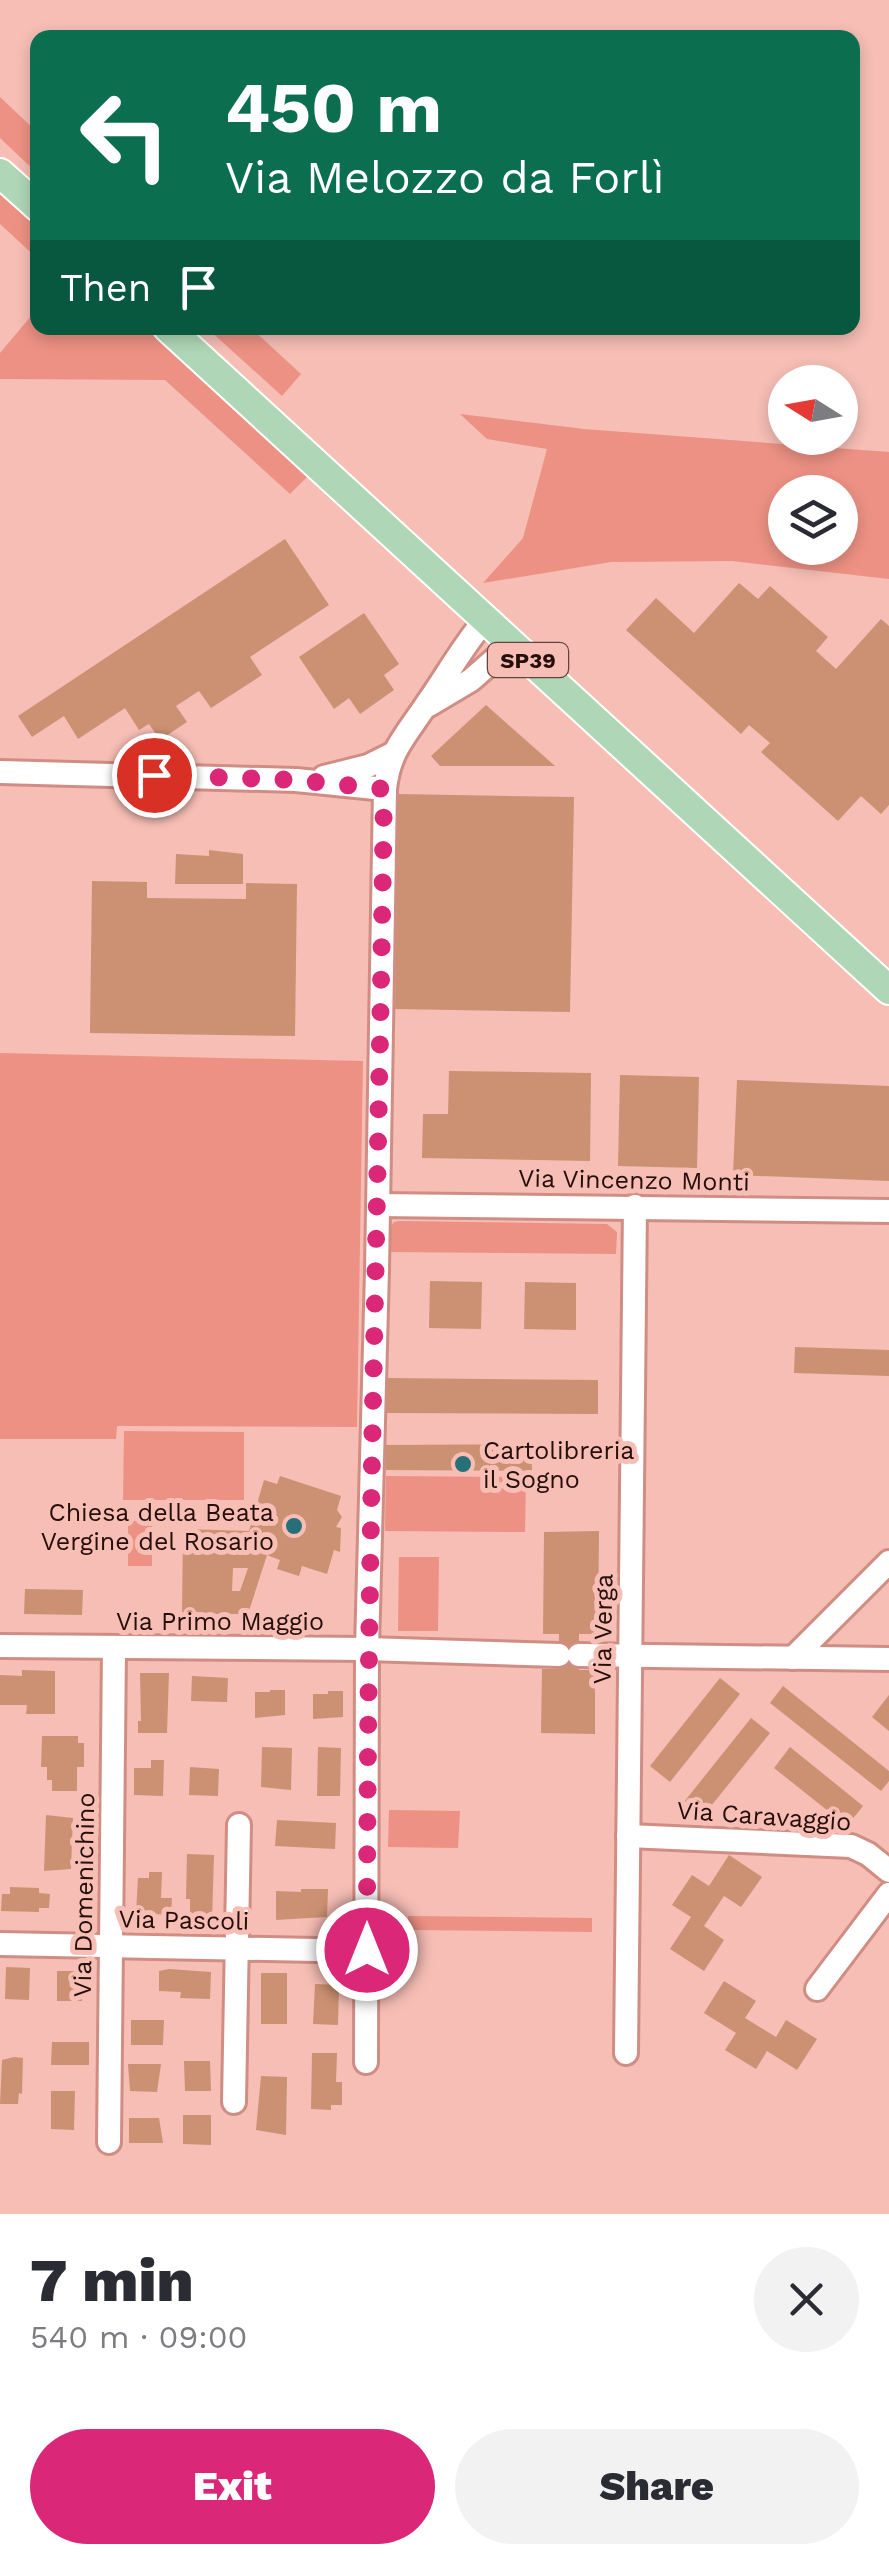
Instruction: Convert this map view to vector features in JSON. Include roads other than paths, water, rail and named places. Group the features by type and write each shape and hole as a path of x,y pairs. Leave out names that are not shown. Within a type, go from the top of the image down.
{"main road":[{"path":"0,172 30,200"},
{"name":"SP39","path":"176,335 889,990"}],"street":[{"path":"366,2062 367,1648 384,789 394,753 407,728 485,620"},
{"path":"426,706 471,680 511,645"},
{"path":"296,780 368,766 394,753"},
{"path":"0,772 296,780 384,789"},
{"name":"Via Vincenzo Monti","path":"378,1204 889,1211"},
{"name":"Via Verga","path":"626,2053 635,1206"},
{"path":"793,1658 889,1562"},
{"name":"Via Primo Maggio","path":"0,1646 367,1648 889,1659"},
{"name":"Via Domenichino","path":"109,2142 114,1648"},
{"path":"234,2102 239,1825"},
{"name":"Via Caravaggio","path":"628,1836 851,1846 889,1871"},
{"path":"818,1989 889,1894"},
{"name":"Via Pascoli","path":"0,1944 367,1950"}],"place":[{"name":"Cartolibreria il Sogno","path":"463,1464"},
{"name":"Chiesa della Beata Vergine del Rosario","path":"294,1526"}]}
